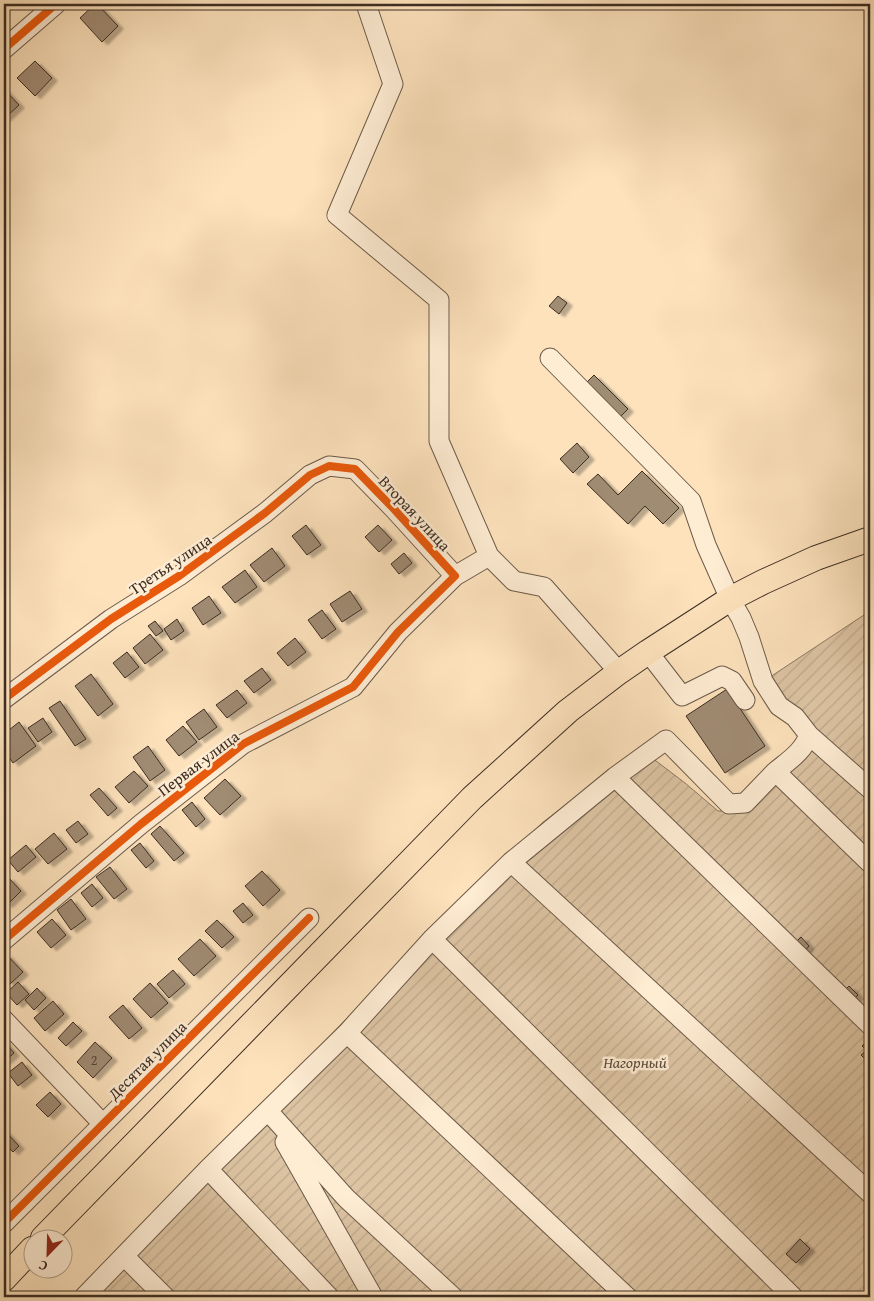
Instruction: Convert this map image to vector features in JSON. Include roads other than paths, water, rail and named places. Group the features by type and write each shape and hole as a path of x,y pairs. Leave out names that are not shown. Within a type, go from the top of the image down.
{"main road":[{"path":"53,1228 472,798 568,711 619,672 730,599 807,562 870,539"},
{"path":"4,1279 22,1260"}],"street":[{"path":"4,49 56,4"},
{"path":"366,4 393,84 337,215 439,300 439,441 489,556 514,581 544,587 619,672"},
{"path":"550,358 691,501 706,545 749,637 763,681 779,706 795,718 809,735 870,789"},
{"name":"Третья улица","path":"4,699 111,619 179,576 265,513 310,475 329,466 354,469"},
{"name":"Вторая улица","path":"354,469 394,509 455,576"},
{"name":"Первая улица","path":"4,940 141,824 243,744 353,687 398,632 455,576 489,556"},
{"path":"648,652 682,696 722,676 732,681 745,700"},
{"path":"84,1297 208,1169 347,1033 432,939 511,862 615,777 666,740 728,804 745,803 797,754 806,743 809,735"},
{"path":"776,772 870,863"},
{"path":"615,777 870,1025"},
{"path":"511,862 870,1193"},
{"name":"Десятая улица","path":"4,1223 309,918"},
{"path":"432,939 793,1297"},
{"path":"4,1020 103,1124"},
{"path":"347,1033 627,1297"},
{"path":"268,1112 373,1297"},
{"path":"268,1112 346,1198 453,1297"},
{"path":"208,1169 329,1297"},
{"path":"124,1256 165,1297"}],"park label":[{"name":"Нагорный","path":"635,1062"}]}
